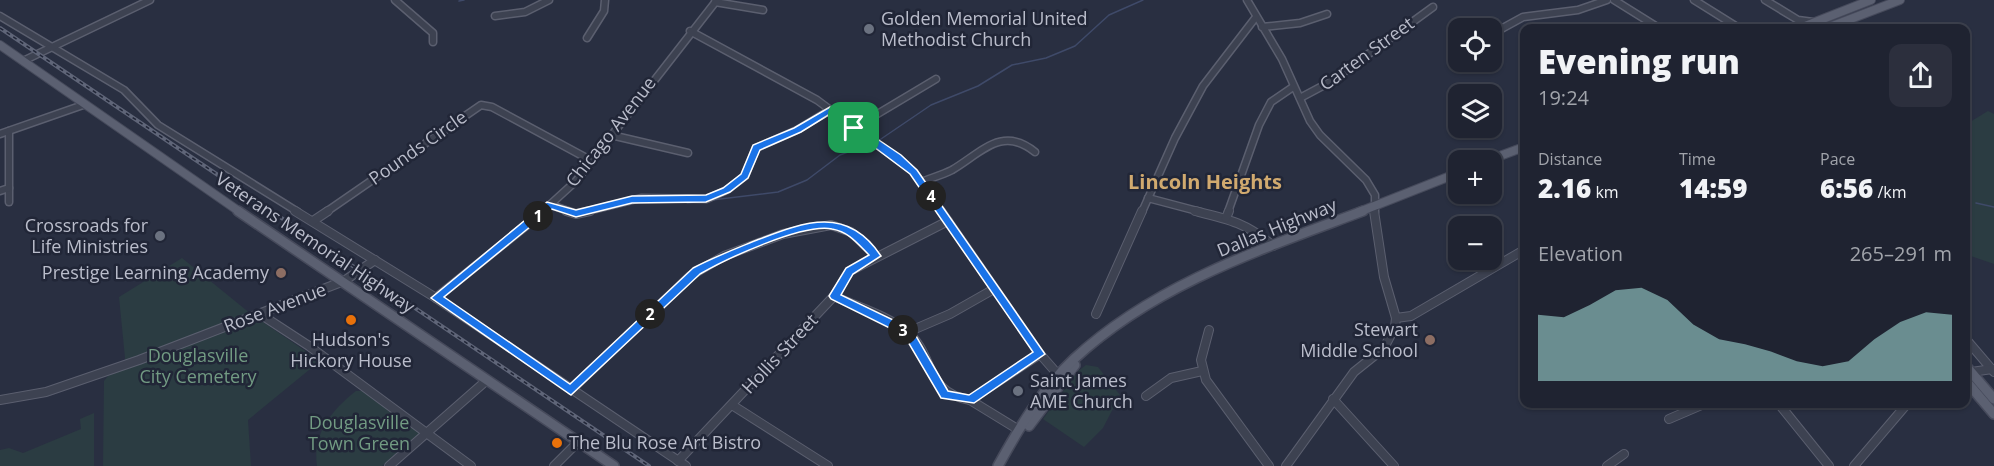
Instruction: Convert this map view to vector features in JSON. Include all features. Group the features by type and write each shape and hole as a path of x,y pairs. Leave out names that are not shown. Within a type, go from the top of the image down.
{"main road":[{"path":"1809,24 1871,0"},
{"path":"1837,24 1900,0"},
{"name":"Veterans Memorial Highway","path":"0,45 83,105 614,466"},
{"path":"1502,155 1520,148"},
{"name":"Dallas Highway","path":"998,466 1019,430 1061,378 1114,327 1142,306 1183,285 1273,246 1448,177"},
{"path":"1970,376 1994,399"},
{"name":"Dallas Highway","path":"998,466 1061,378"},
{"path":"1970,379 1994,414"},
{"path":"1970,391 1983,401"}],"street":[{"path":"130,0 134,7"},
{"path":"23,61 49,46 150,0"},
{"path":"395,0 433,33 433,42"},
{"path":"495,16 512,16 549,0"},
{"path":"587,38 604,11 605,0"},
{"path":"1247,0 1282,59 1293,87 1320,135 1370,185 1376,195 1374,208 1384,277 1396,318 1395,327 1384,348 1354,372 1286,466"},
{"path":"1502,29 1523,17 1578,10 1607,0"},
{"path":"1614,0 1653,24"},
{"path":"1694,0 1733,24"},
{"path":"1766,0 1798,20 1813,22"},
{"path":"716,1 763,10"},
{"name":"Chicago Avenue","path":"436,298 551,205 592,161 690,31 716,1"},
{"name":"Carten Street","path":"1300,98 1330,82 1432,7"},
{"path":"1262,27 1300,22 1327,14"},
{"path":"0,15 124,90 158,125 436,298 686,466"},
{"path":"1096,314 1096,308 1112,281 1174,138 1203,86 1256,17"},
{"path":"1798,20 1799,24"},
{"path":"690,31 772,74 830,110 898,158 921,182 1040,354 1061,378"},
{"path":"854,128 908,93 936,79"},
{"name":"Carten Street","path":"1226,218 1259,125 1271,102 1293,87"},
{"path":"0,134 83,105"},
{"name":"Pounds Circle","path":"313,221 482,105 492,107 592,161"},
{"path":"551,205 576,214 632,199 706,199 727,190 745,176 756,148 797,130 830,110"},
{"path":"9,131 9,202"},
{"path":"611,135 688,153"},
{"path":"921,182 952,170 983,147 1000,140 1021,141 1035,152"},
{"path":"0,191 9,188"},
{"path":"1148,198 1226,218 1254,229 1273,246"},
{"name":"Hollis Street","path":"678,461 834,296 850,271 948,221"},
{"path":"571,390 680,286 715,261 805,226 831,225 854,233 876,256"},
{"path":"1396,318 1411,316 1520,252"},
{"name":"Rose Avenue","path":"0,400 29,396 75,382 260,314 344,281 375,260"},
{"path":"908,332 950,314 994,289"},
{"path":"834,296 908,332 945,395 970,400 1019,430"},
{"path":"260,314 309,346 471,466"},
{"path":"1209,330 1201,351 1202,371 1211,389 1269,466"},
{"path":"1970,344 1993,370"},
{"path":"970,400 1040,354"},
{"path":"1970,372 1993,370"},
{"path":"1146,396 1163,380 1176,374 1202,371"},
{"path":"389,466 487,380"},
{"path":"1333,399 1394,466"},
{"path":"732,405 828,466"},
{"path":"1669,418 1694,408"},
{"path":"1786,408 1829,466"},
{"path":"1854,466 1904,408"},
{"path":"554,466 578,442"},
{"path":"1607,466 1624,454"}],"green space":[{"path":"1988,111 1994,114 1994,264 1970,256 1970,122"},
{"name":"Douglasville City Cemetery","path":"182,258 251,314 320,361 248,420 251,466 103,466 104,381 108,376 126,368 119,297"},
{"path":"1086,365 1098,367 1120,395 1103,428 1084,447 1043,419 1077,372"},
{"name":"Douglasville Town Green","path":"356,391 362,391 419,432 419,435 382,466 317,466 318,443 326,423 339,406"},
{"path":"94,413 94,466 0,466 0,450 9,448 23,453 81,429 80,419"}],"waterway":[{"path":"459,1 464,0"},
{"path":"878,141 931,105 978,86 1012,65 1046,58 1075,46 1109,15 1143,0"},
{"path":"687,203 778,192 807,180 840,155 869,144"},
{"path":"1976,203 1994,207"}],"railway":[{"path":"0,28 649,466"}],"place":[{"name":"Golden Memorial United Methodist Church","path":"869,29"},
{"name":"Crossroads for Life Ministries","path":"160,236"},
{"name":"Prestige Learning Academy","path":"281,273"},
{"name":"Hudson's Hickory House","path":"351,320"},
{"name":"Stewart Middle School","path":"1430,340"},
{"name":"Saint James AME Church","path":"1018,391"},
{"name":"The Blu Rose Art Bistro","path":"557,443"}],"district":[{"name":"Lincoln Heights","path":"1205,182"}],"route":[{"path":"830,110 854,128 898,158 914,172 1040,354 1013,369 993,386 970,400 945,395 908,332 834,296 850,271 876,256 854,233 831,225 805,226 715,261 697,271 571,390 436,298 551,205 576,214 632,199 650,197 706,199 734,186 745,176 756,148 797,130 830,110"}]}
